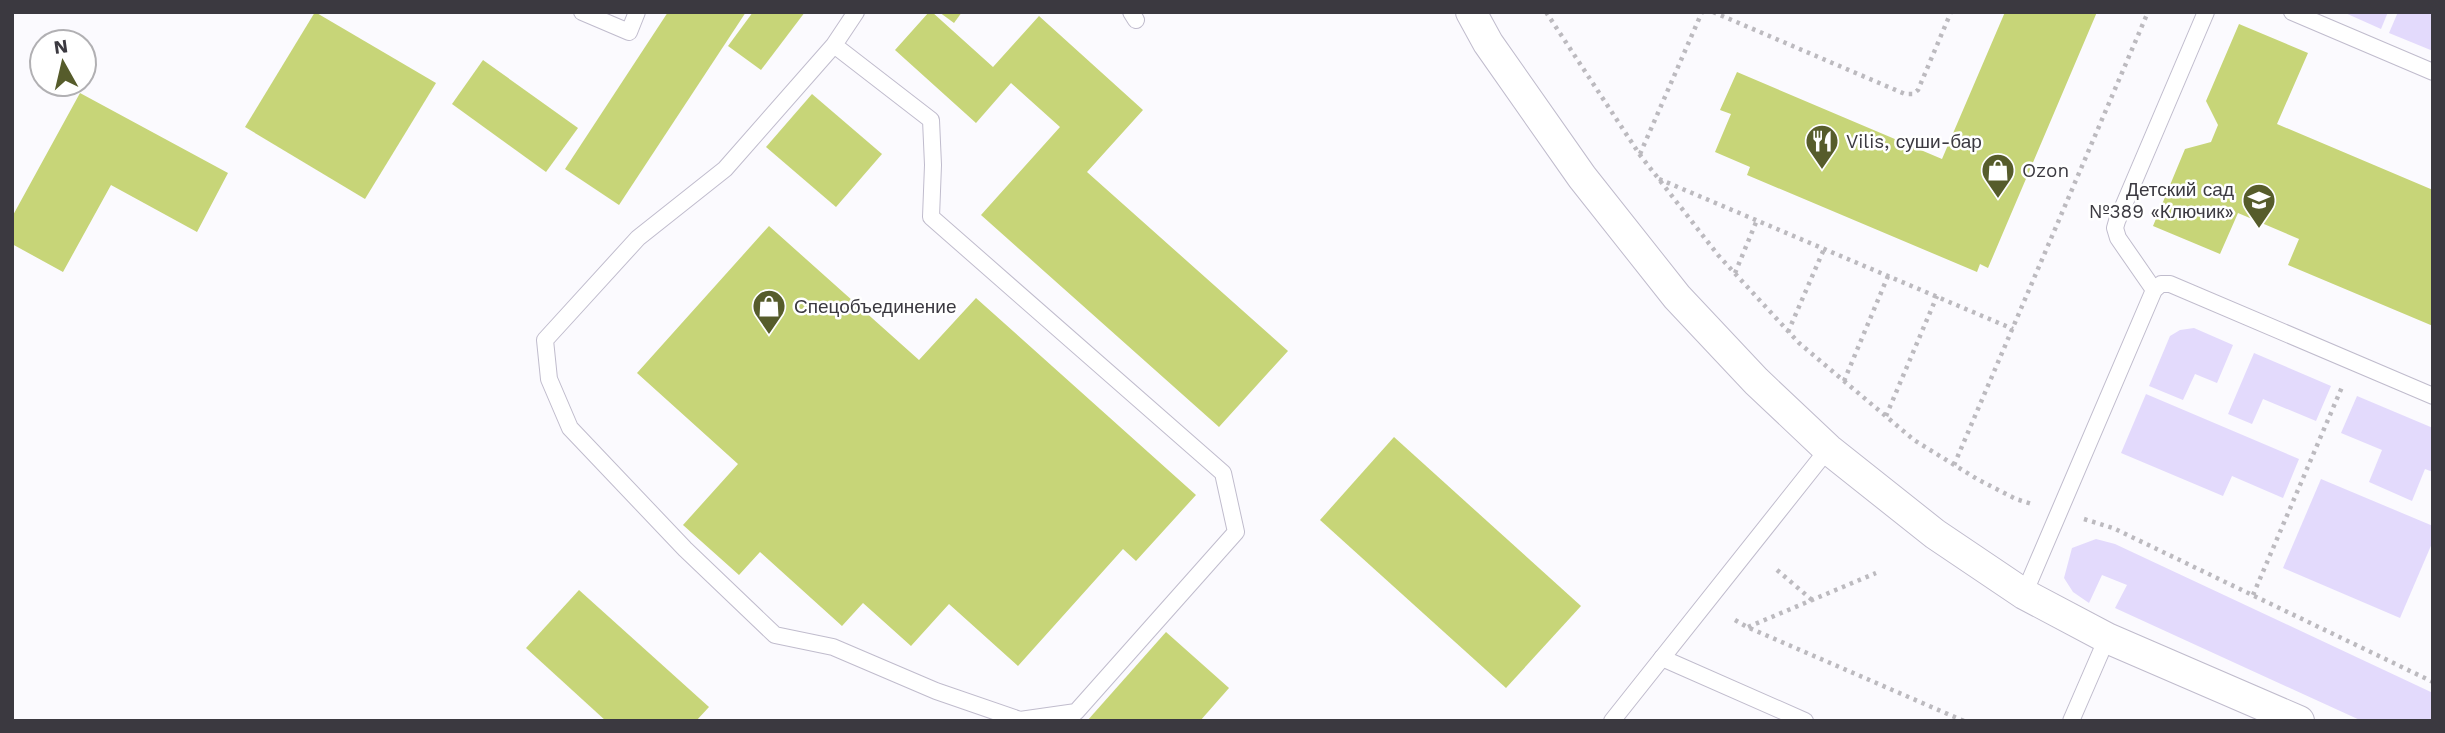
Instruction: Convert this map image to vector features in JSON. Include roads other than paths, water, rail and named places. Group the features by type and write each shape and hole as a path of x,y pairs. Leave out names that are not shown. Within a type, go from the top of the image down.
{"street":[{"path":"1471,12 1488,43 1582,177 1677,297 1756,381 1828,449 1935,534 2024,594 2107,638 2299,721"}],"lane":[{"path":"582,12 629,32 637,12"},
{"path":"834,45 931,120 931,217 1223,473 1236,532 1076,712 1020,720 936,691 833,647 775,635 685,549 570,428 549,379 545,340 638,237 725,169 834,45 856,12"},
{"path":"2154,290 2118,237 2117,221 2206,12"},
{"path":"2292,12 2433,72"},
{"path":"2024,594 2154,290 2161,284 2170,284 2433,396"},
{"path":"1612,721 1828,449"},
{"path":"2071,721 2107,638"},
{"path":"1662,658 1805,721"}],"place":[{"name":"Vilis, суши-бар","path":"1822,171"},
{"name":"Ozon","path":"1998,200"},
{"name":"Детский сад №389 «Ключик»","path":"2259,230"},
{"name":"Спецобъединение","path":"769,336"}]}
